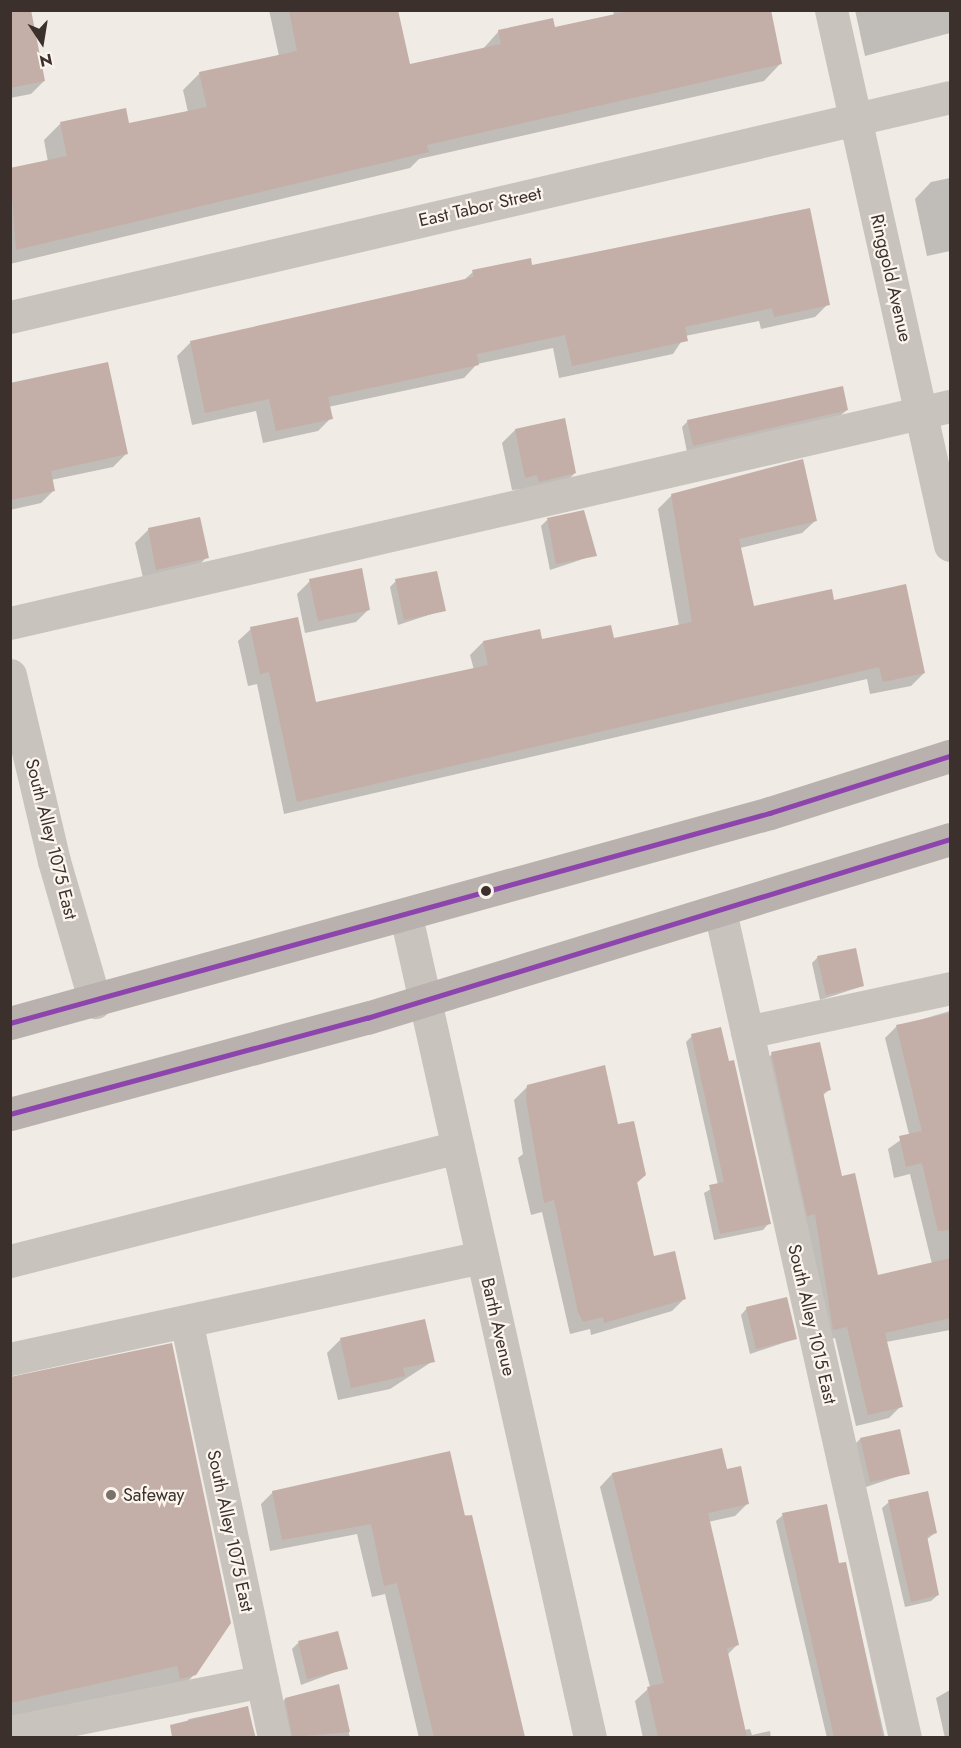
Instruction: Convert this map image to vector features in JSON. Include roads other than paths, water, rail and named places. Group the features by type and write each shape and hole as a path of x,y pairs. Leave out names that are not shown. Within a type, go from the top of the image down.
{"main road":[{"path":"10,1023 95,1002 770,813 951,756"},
{"path":"10,1114 98,1094 425,1000 951,840"}],"street":[{"name":"Ringgold Avenue","path":"831,10 856,119 936,410 951,545"},
{"name":"East Tabor Street","path":"10,317 951,97"},
{"path":"10,623 936,410"},
{"name":"South Alley 1075 East","path":"10,675 54,861 95,1002"},
{"name":"South Alley 1015 East","path":"720,910 905,1737"},
{"name":"Barth Avenue","path":"406,916 590,1737"},
{"path":"747,1032 951,988"},
{"path":"10,1261 458,1147"},
{"path":"10,1359 187,1324 482,1257"},
{"name":"South Alley 1075 East","path":"187,1324 274,1737"},
{"path":"10,1732 261,1681"}],"place":[{"name":"Safeway","path":"111,1495"}]}
